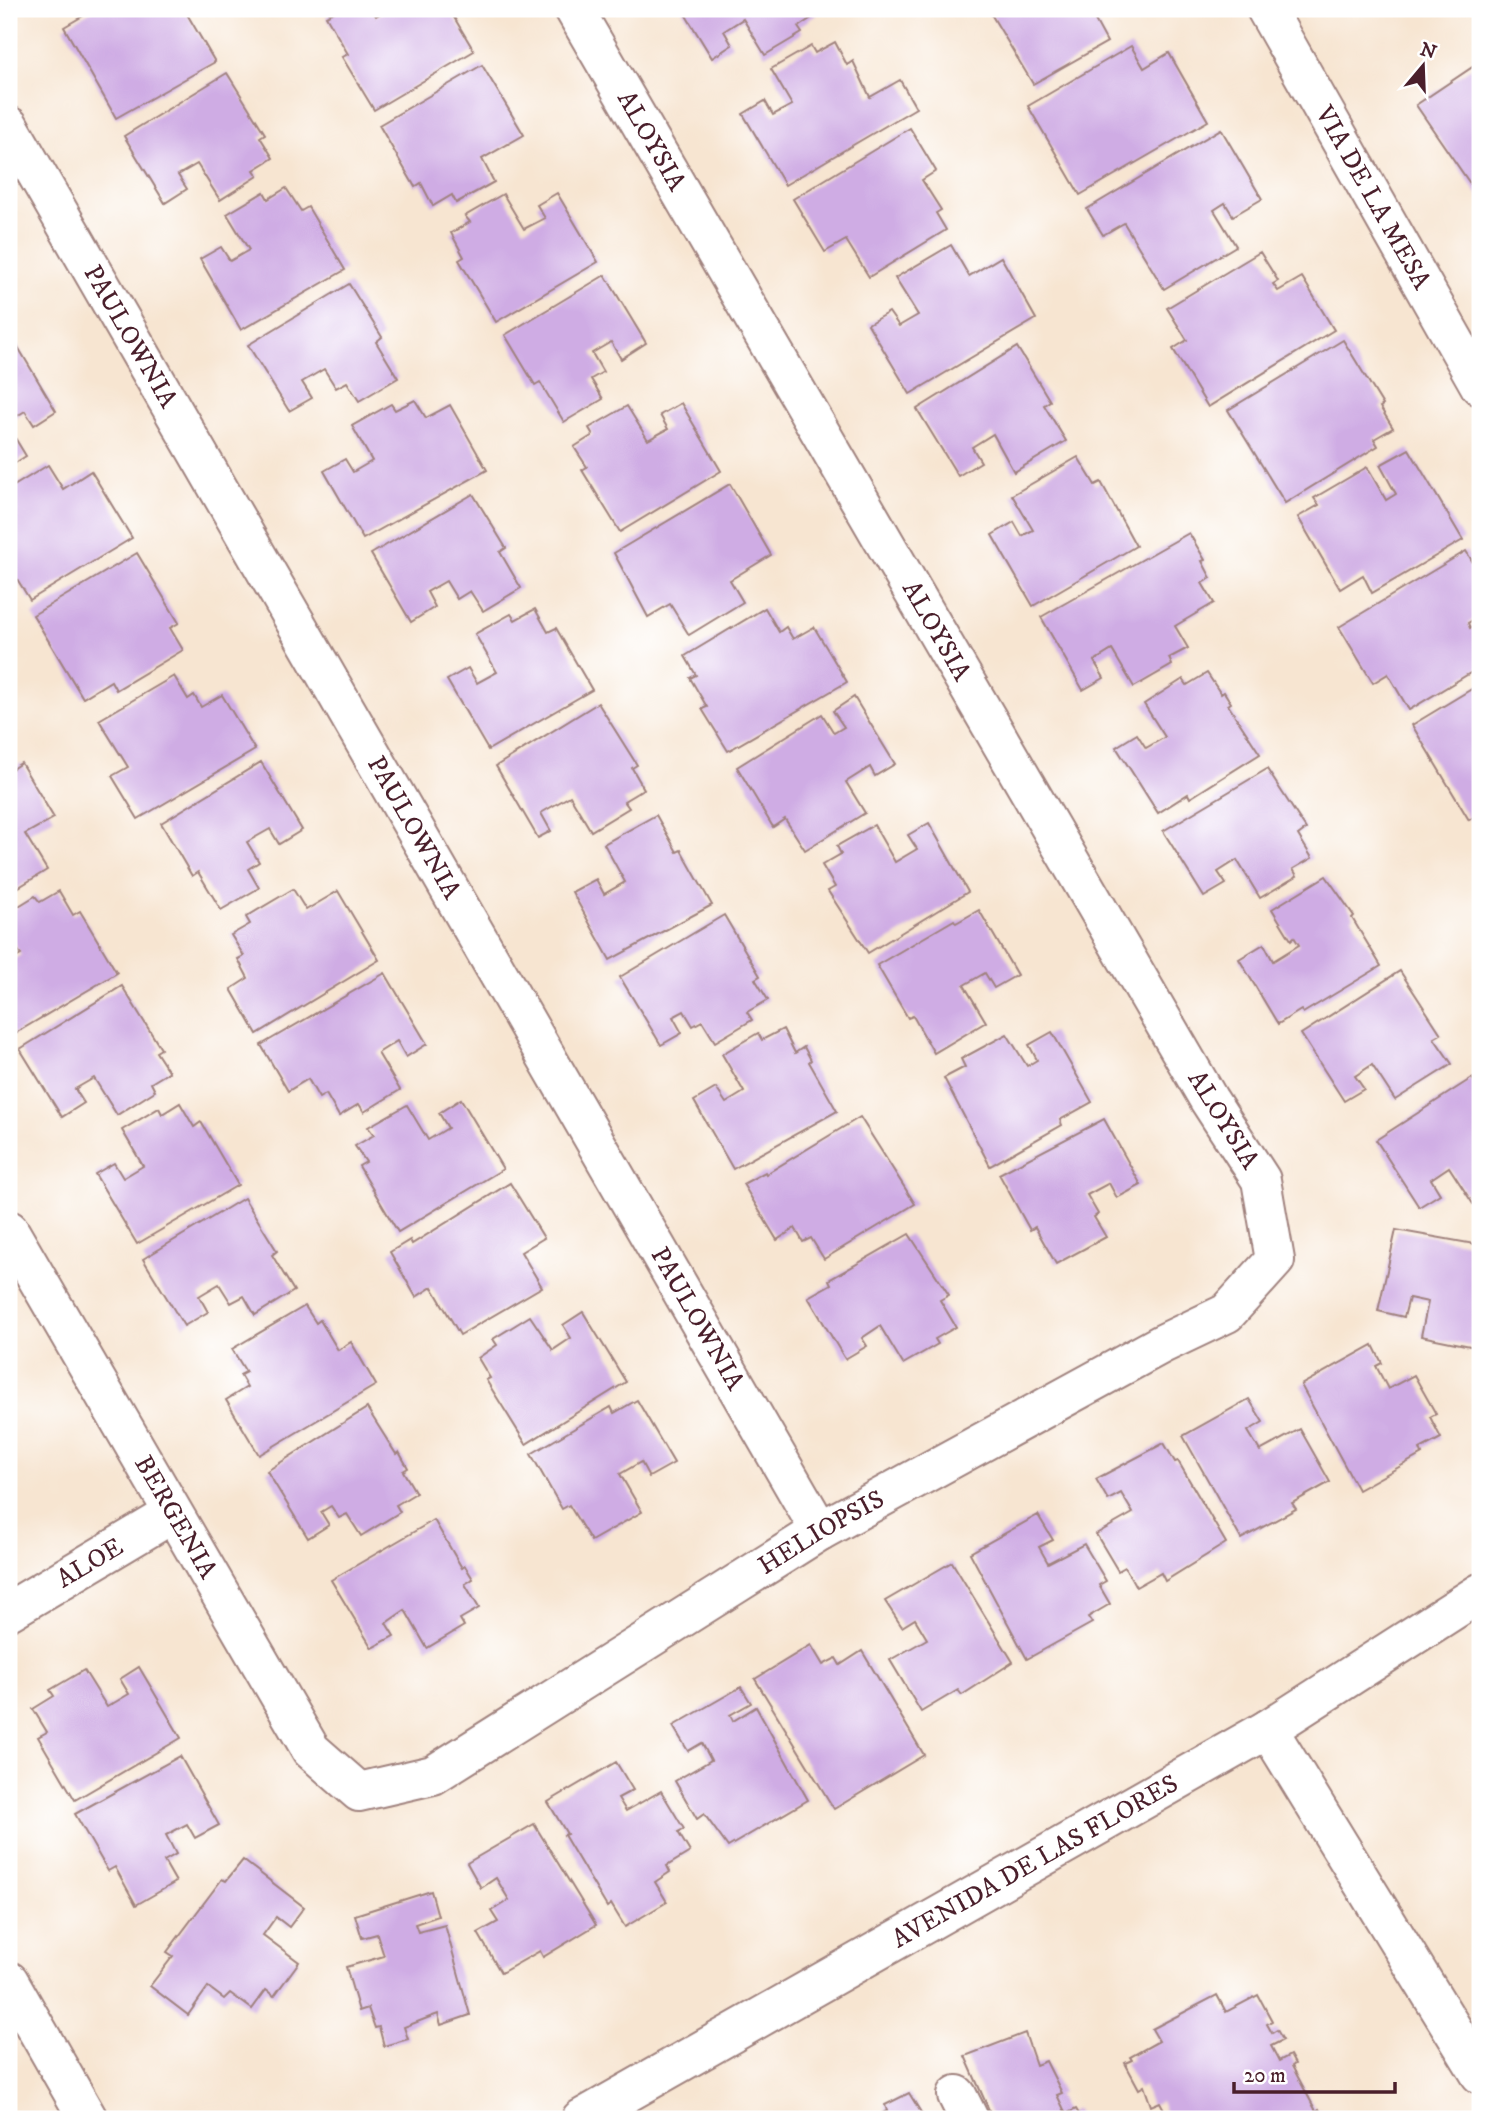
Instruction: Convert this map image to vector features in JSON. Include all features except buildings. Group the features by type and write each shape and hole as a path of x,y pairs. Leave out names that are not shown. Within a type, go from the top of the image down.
{"street":[{"name":"ALOYSIA","path":"574,9 1209,1100 1261,1180 1275,1260"},
{"name":"VIA DE LA MESA","path":"1266,9 1478,377"},
{"name":"PAULOWNIA","path":"9,126 820,1531"},
{"name":"BERGENIA","path":"9,1230 172,1514 279,1690 311,1750 359,1792"},
{"name":"HELIOPSIS","path":"359,1792 433,1775 820,1531 1162,1344 1227,1313 1275,1260"},
{"name":"ALOE","path":"9,1611 172,1514"},
{"name":"AVENIDA DE LAS FLORES","path":"581,2119 1268,1729 1480,1593"},
{"path":"1268,1729 1480,2074"},
{"path":"9,1981 88,2119"}]}
